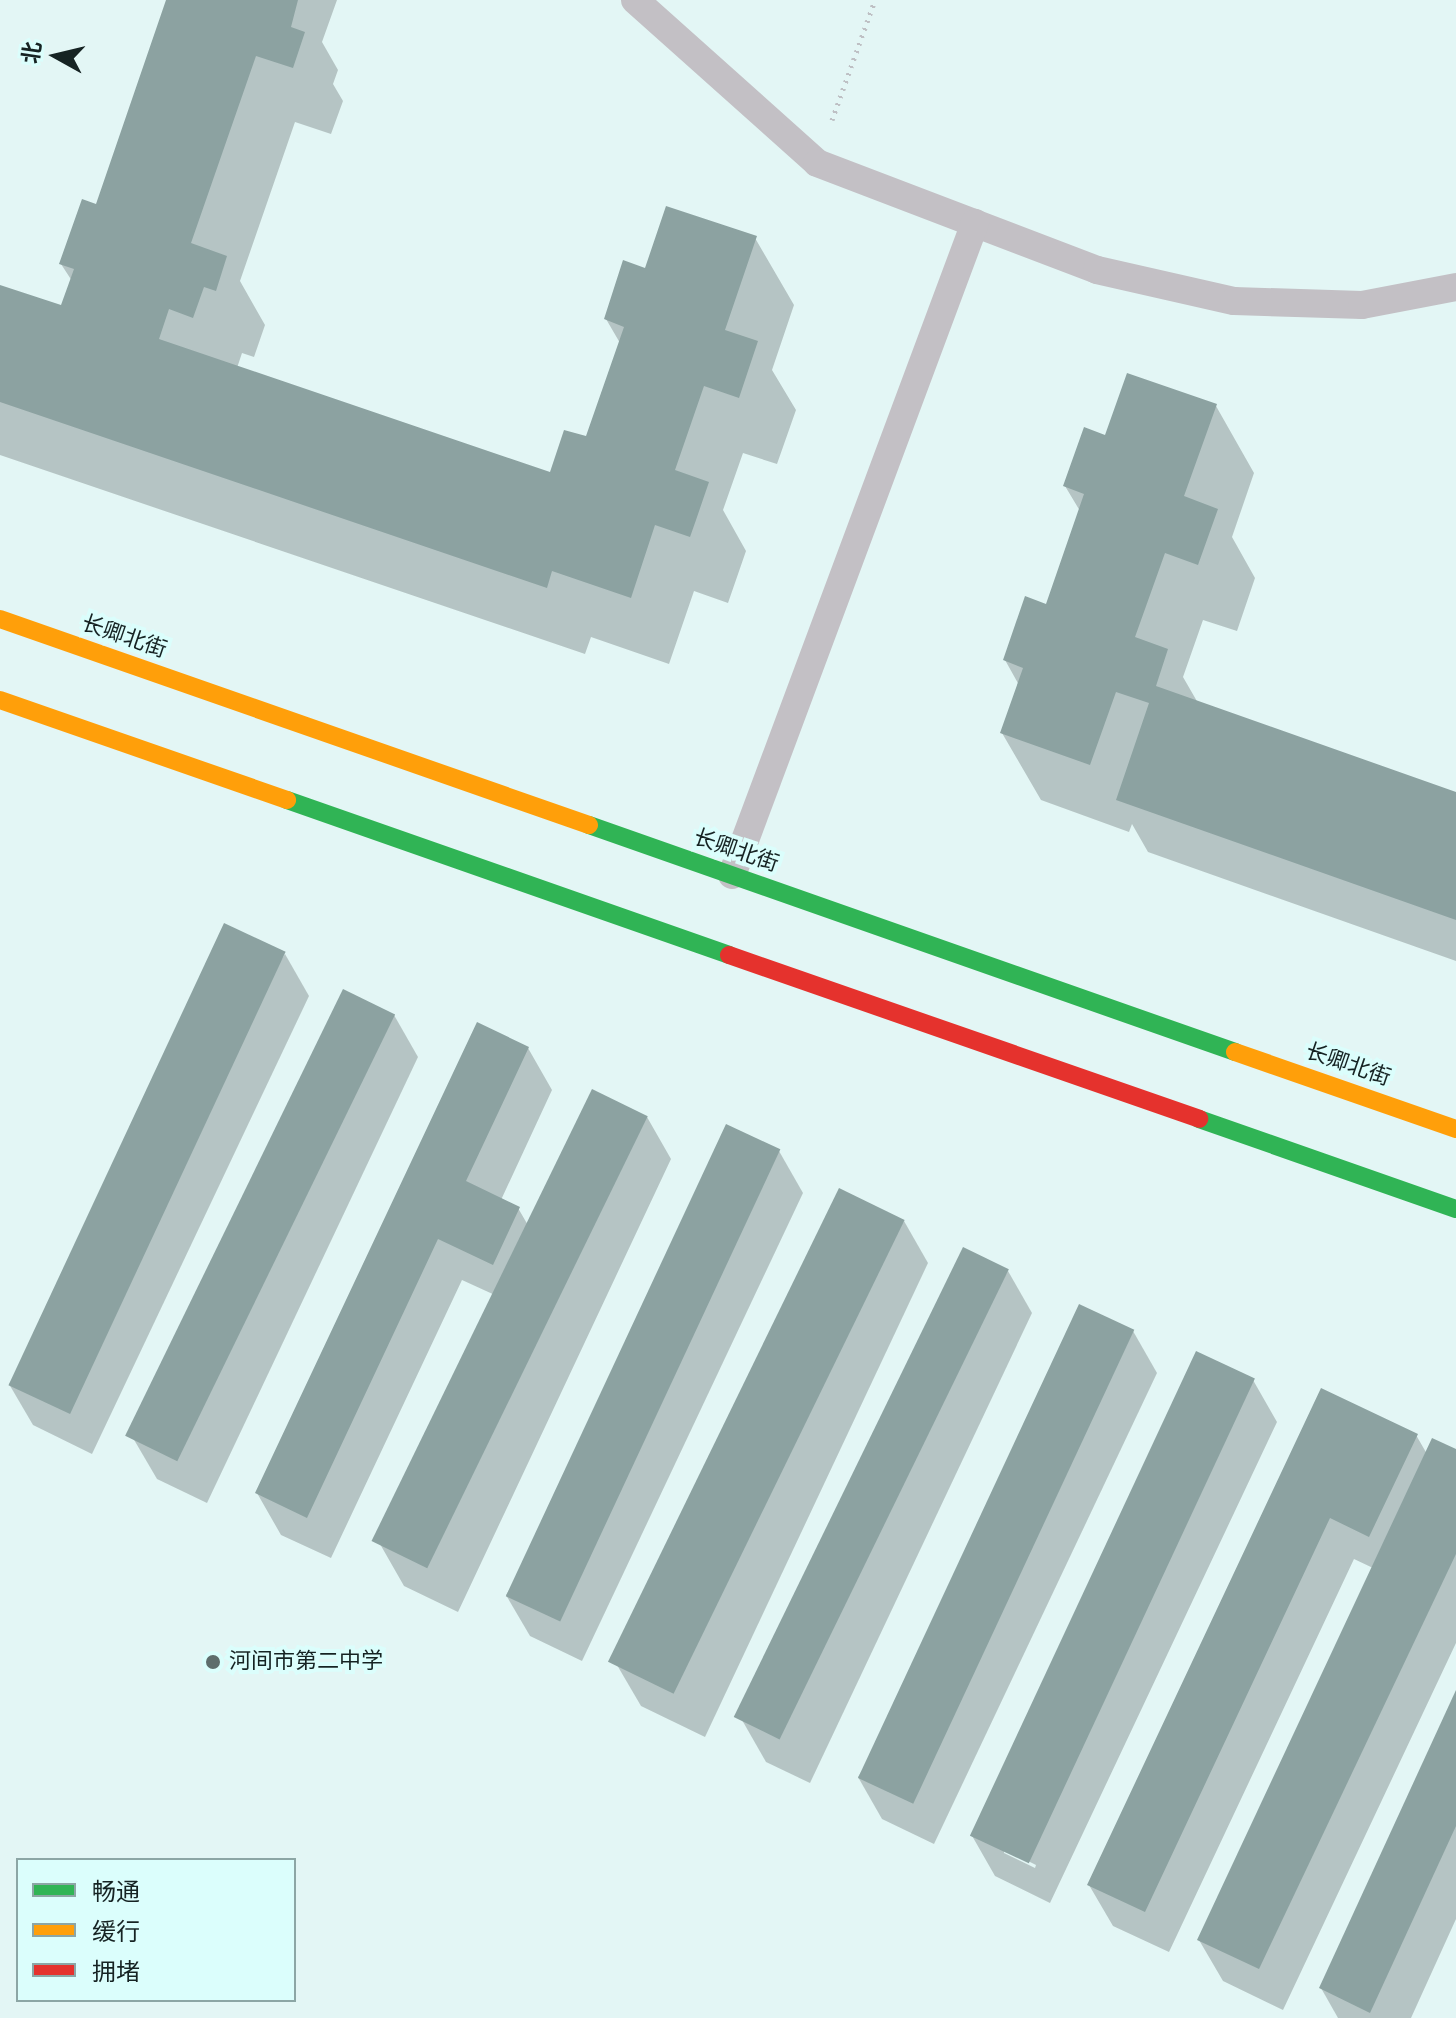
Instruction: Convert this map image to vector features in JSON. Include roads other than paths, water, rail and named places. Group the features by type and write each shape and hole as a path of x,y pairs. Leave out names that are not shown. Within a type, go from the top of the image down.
{"street":[{"name":"长卿北街","path":"0,619 1456,1129"},
{"path":"0,700 1456,1209"}],"lane":[{"path":"635,0 817,163 1097,270 1234,301 1362,305 1456,287"},
{"path":"732,875 975,223"}],"place":[{"name":"河间市第二中学","path":"213,1662"}]}
